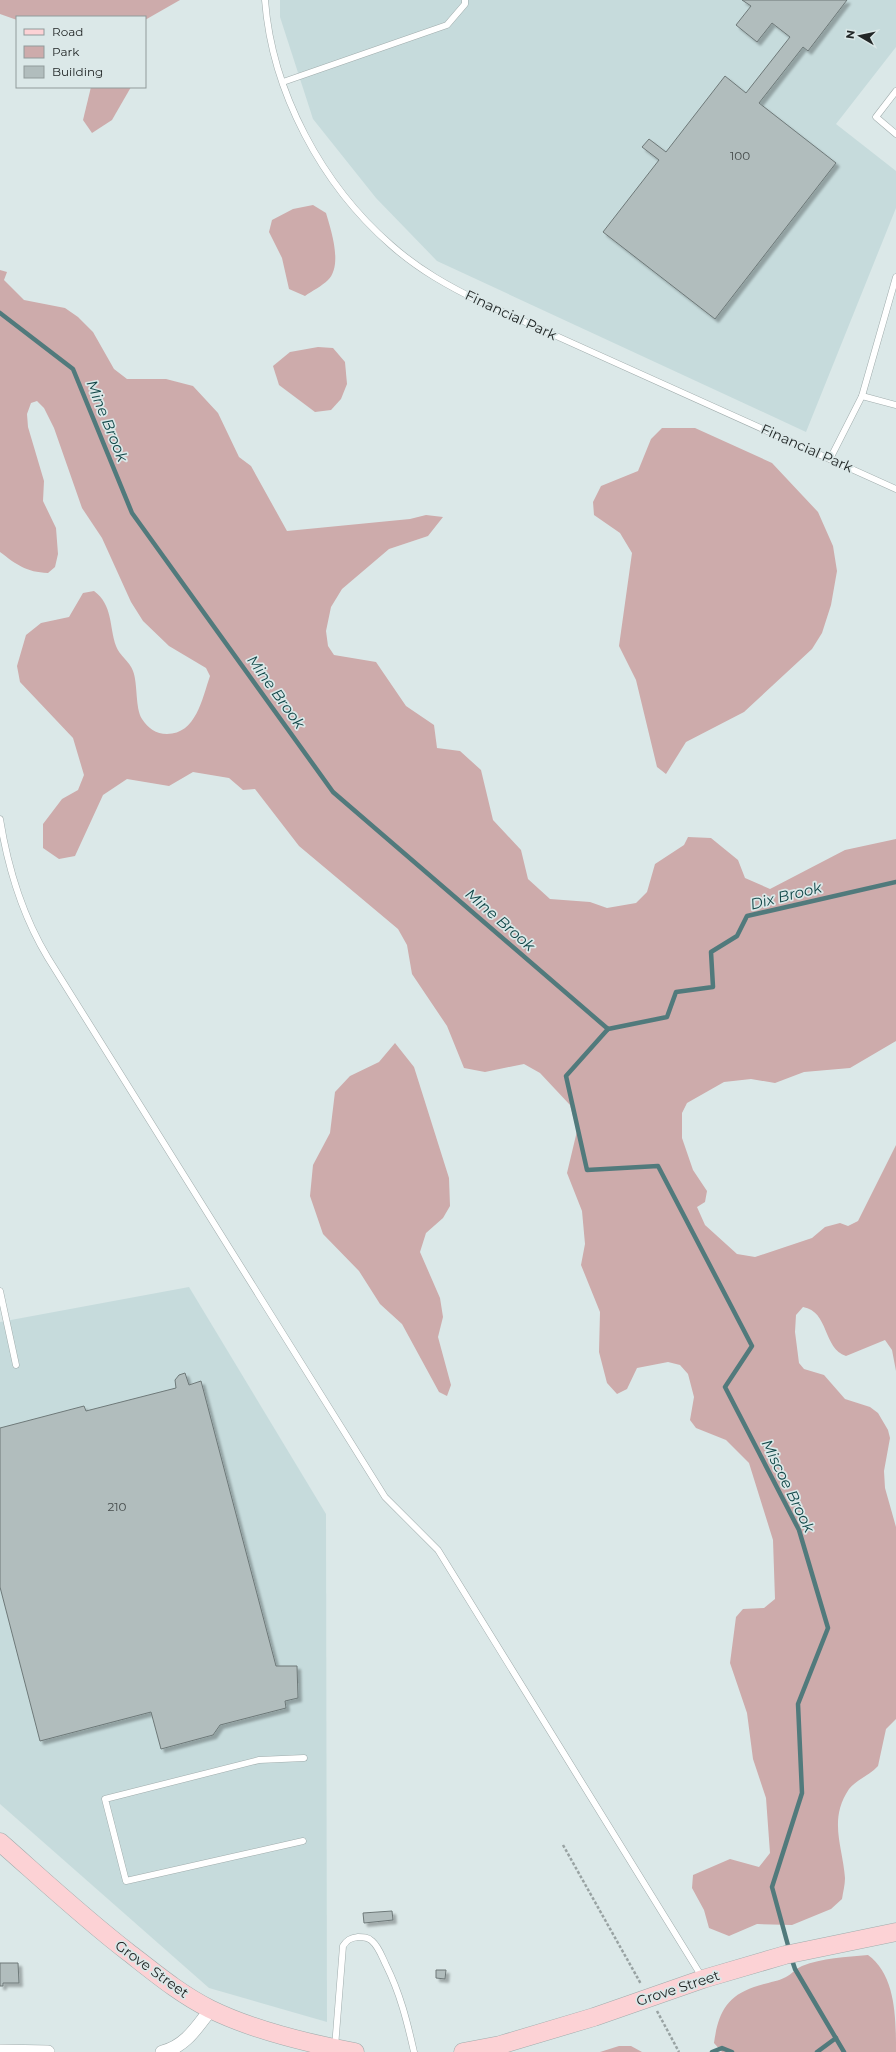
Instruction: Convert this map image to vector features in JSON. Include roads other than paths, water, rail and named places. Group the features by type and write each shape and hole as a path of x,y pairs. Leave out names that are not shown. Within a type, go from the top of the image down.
{"main road":[{"name":"Grove Street","path":"0,1842 106,1936 164,1981 211,2009 266,2031 355,2052"},
{"name":"Grove Street","path":"463,2052 500,2044 594,2017 703,1979 790,1954 896,1932"}],"street":[{"path":"162,2052 178,2046 188,2038 211,2009"},
{"path":"0,2051 48,2052"}],"lane":[{"name":"Financial Park","path":"265,0 269,31 283,82 302,128 340,191 373,229 413,263 435,278 483,303 896,489"},
{"path":"283,82 447,25 465,4 465,0"},
{"path":"896,91 876,117 896,134"},
{"path":"830,459 862,396 896,276"},
{"path":"862,396 896,405"},
{"path":"0,819 7,860 15,888 35,937 385,1497 438,1550 703,1979"},
{"path":"0,1291 16,1365"},
{"path":"303,1841 126,1881 105,1800 259,1760 304,1758"},
{"path":"335,2048 343,1946 346,1941 352,1938 366,1938 372,1940 379,1950 398,1989 406,2014 414,2052"}],"waterway":[{"name":"Mine Brook","path":"0,313 73,369 132,513 333,792 608,1029"},
{"name":"Dix Brook","path":"608,1029 667,1017 676,992 713,987 711,952 737,936 747,916 896,882"},
{"name":"Miscoe Brook","path":"608,1029 566,1076 587,1170 658,1166 752,1346 725,1387 799,1530 828,1628 798,1704 802,1793 772,1887 789,1949"},
{"name":"Miscoe Brook","path":"791,1957 795,1969 844,2052"},
{"path":"817,2052 836,2038"},
{"path":"712,2052 722,2048 732,2052"}]}
